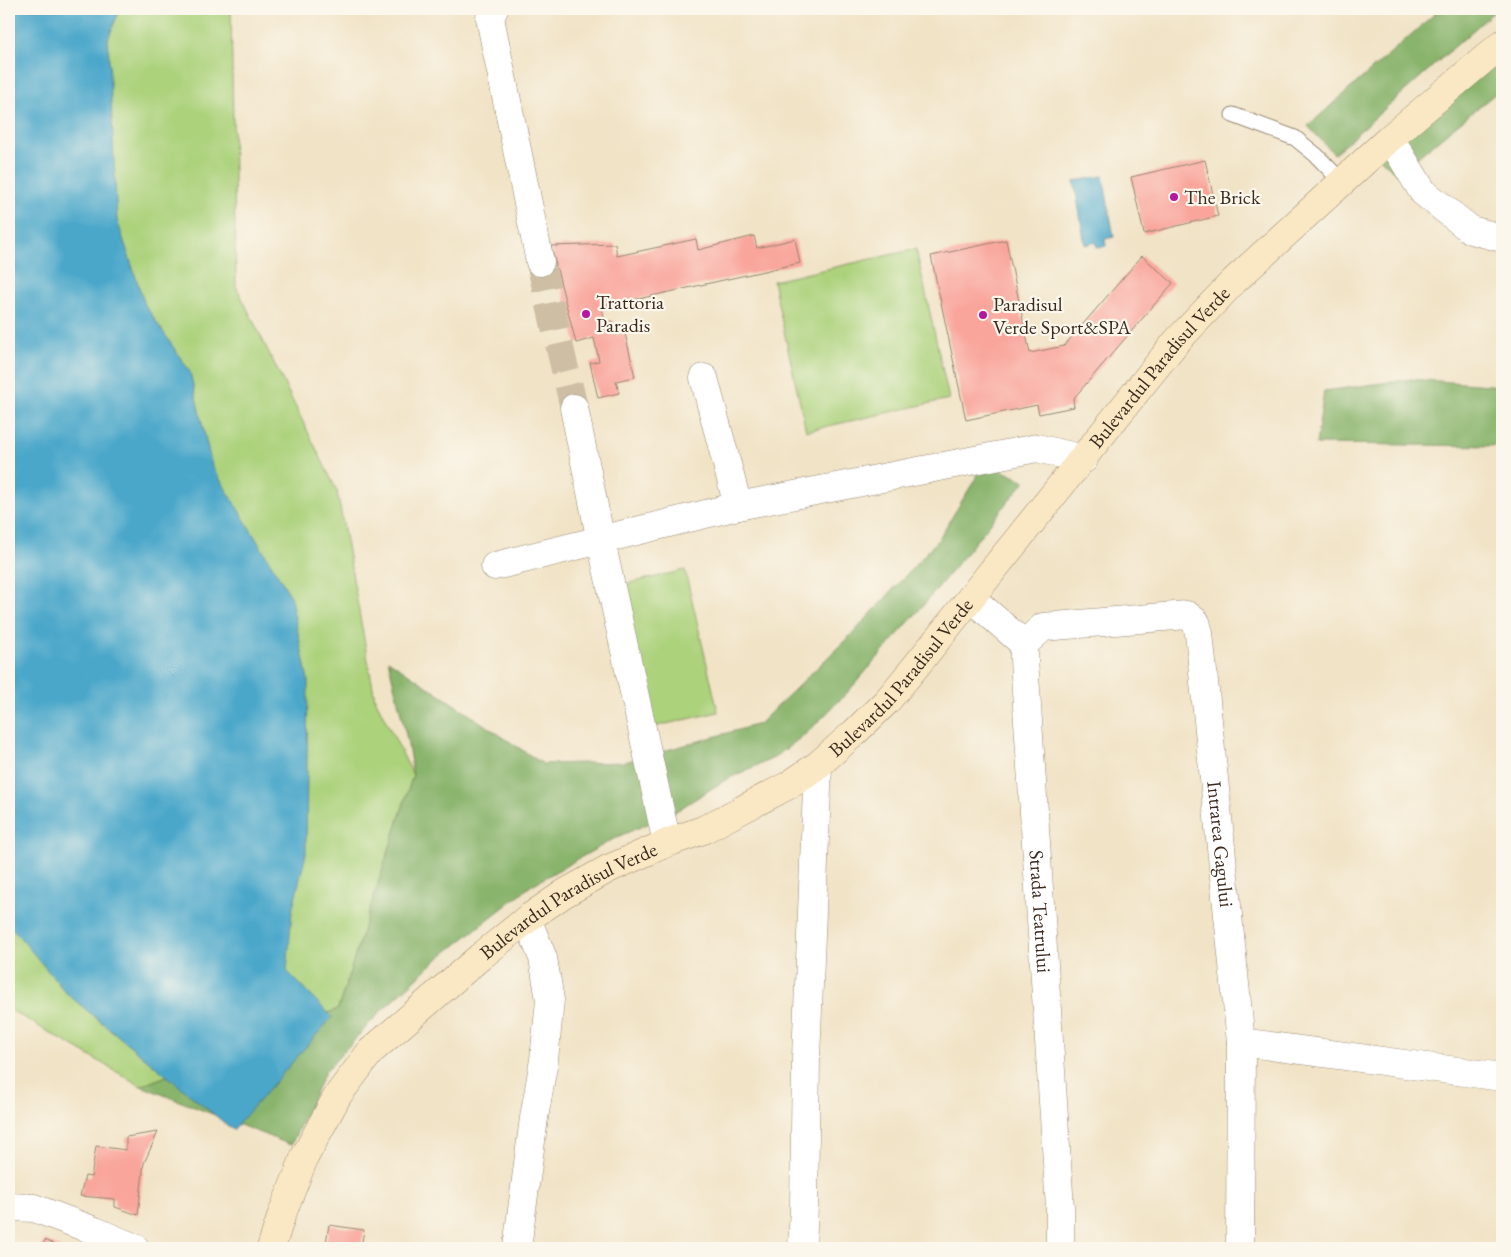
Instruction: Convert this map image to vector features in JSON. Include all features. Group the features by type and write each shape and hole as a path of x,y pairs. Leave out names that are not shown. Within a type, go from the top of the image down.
{"street":[{"path":"494,9 490,18 540,262"},
{"name":"Bulevardul Paradisul Verde","path":"271,1248 305,1156 338,1095 371,1051 480,956 527,919 565,893 608,869 667,843 703,830 788,785 818,765 854,733 887,701 1084,459 1176,342 1234,281 1390,138 1502,44"},
{"path":"1390,138 1423,192 1472,230 1502,238"},
{"path":"704,378 738,506"},
{"path":"574,408 667,843"},
{"path":"495,566 738,506 1037,448 1084,459"},
{"path":"971,598 1024,644"},
{"name":"Intrarea Gagului","path":"1024,644 1043,627 1187,616 1196,622 1199,633 1241,1042 1240,1248"},
{"name":"Strada Teatrului","path":"1024,644 1024,670 1060,1208 1060,1248"},
{"path":"802,1248 806,1058 818,765"},
{"path":"516,1248 544,1060 550,1000 543,958 527,919"},
{"path":"1241,1042 1502,1077"},
{"path":"9,1207 34,1208 135,1248"}],"lane":[{"path":"1234,115 1295,138 1316,155 1342,182"}],"green space":[{"path":"9,9 231,9 236,286 337,491 375,699 413,775 338,1009 141,1086 9,1009"},
{"path":"1440,9 1497,9 1334,154 1308,126"},
{"path":"1502,50 1502,88 1397,174 1373,152"},
{"path":"916,249 949,399 806,431 773,281"},
{"path":"1411,379 1502,386 1502,446 1316,444 1324,391"},
{"path":"985,463 1025,481 927,601 846,694 808,732 774,758 727,779 673,813 617,837 532,885 440,957 380,1012 325,1072 291,1145 141,1086 338,1009 413,775 407,739 388,660 543,764 625,762 759,724 856,630 938,540"},
{"path":"685,570 718,712 649,728 617,586"}],"water":[{"path":"9,9 120,9 108,39 117,220 145,305 190,372 212,466 290,595 308,680 306,854 292,911 287,971 332,1017 233,1130 67,994 9,924"},
{"path":"1103,176 1114,237 1105,239 1106,246 1097,247 1095,242 1085,245 1074,181"}],"building":[{"name":"The Brick","path":"1205,160 1218,216 1144,234 1131,177"},
{"name":"Trattoria Paradis","path":"754,236 757,248 795,239 800,263 602,307 605,322 613,321 616,335 625,333 635,377 616,381 619,393 598,398 590,363 599,361 594,338 576,343 551,246 615,244 617,256 696,239 698,250"},
{"name":"Paradisul Verde Sport&SPA","path":"1006,240 1030,353 1064,346 1142,256 1173,283 1073,399 1074,407 1039,414 1037,405 966,420 931,256"},
{"path":"158,1132 144,1163 138,1215 115,1207 115,1199 80,1196 85,1176 91,1177 96,1146 126,1150 126,1137"},
{"path":"329,1225 364,1230 361,1248 325,1248"},
{"path":"45,1240 62,1248 41,1248"}],"tunnel":[{"path":"540,262 574,408"}],"place":[{"name":"The Brick","path":"1174,197"},
{"name":"Trattoria Paradis","path":"586,314"},
{"name":"Paradisul Verde Sport&SPA","path":"983,315"}]}
